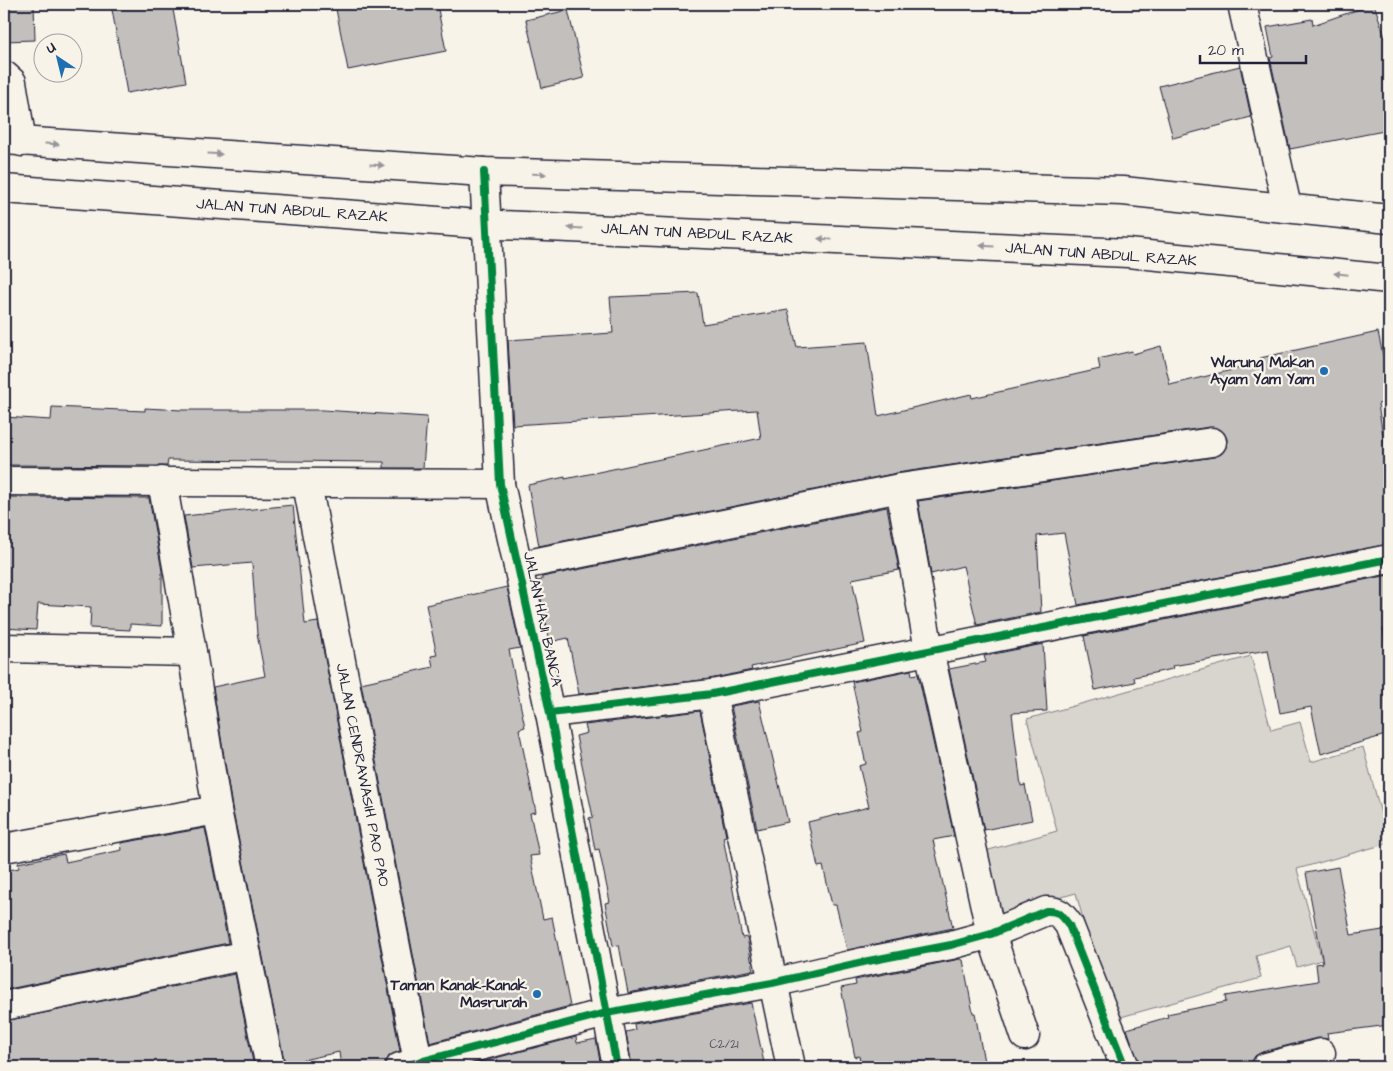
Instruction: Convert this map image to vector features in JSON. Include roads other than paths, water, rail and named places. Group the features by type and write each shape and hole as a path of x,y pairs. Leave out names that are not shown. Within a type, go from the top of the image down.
{"street":[{"path":"1242,4 1287,207"},
{"path":"4,75 12,82 13,141 484,172 1123,191 1389,219"},
{"name":"JALAN HAJI BANCA","path":"484,172 500,484 550,713 617,1067"},
{"name":"JALAN TUN ABDUL RAZAK","path":"4,188 487,224 1128,253 1389,279"},
{"path":"518,566 900,488 1212,442"},
{"path":"4,481 500,484"},
{"path":"162,481 192,652 216,810 270,1067"},
{"name":"JALAN CENDRAWASIH PAO PAO","path":"307,484 412,1066"},
{"path":"900,488 929,650 991,934 1025,1036"},
{"path":"550,713 712,694 1389,559"},
{"path":"4,648 192,652"},
{"path":"712,694 791,1067"},
{"path":"4,848 216,810"},
{"path":"412,1066 606,1013 772,983 862,962 951,945 991,934 1046,911 1059,912 1069,925 1124,1067"},
{"path":"4,1006 247,955"},
{"path":"1266,1067 1321,1053"}],"place":[{"name":"Warung Makan Ayam Yam Yam","path":"1324,371"},
{"name":"Taman Kanak-Kanak Masrurah","path":"537,994"}]}
